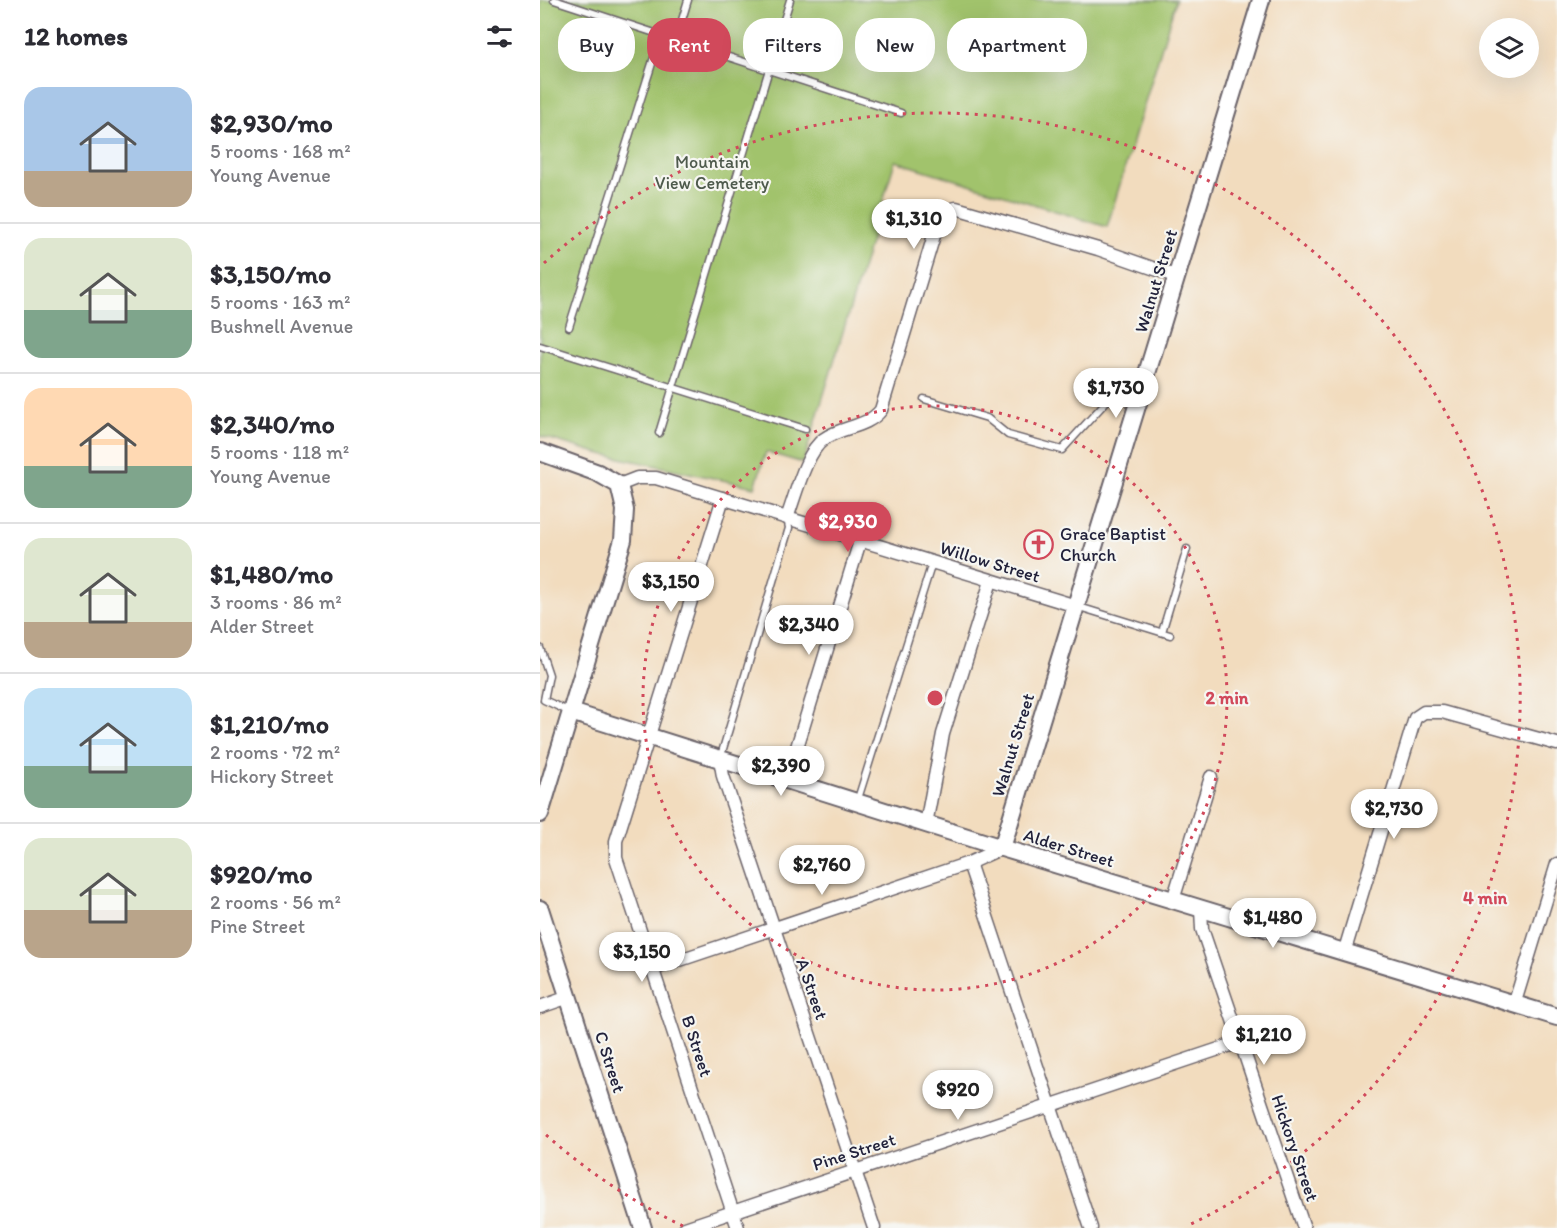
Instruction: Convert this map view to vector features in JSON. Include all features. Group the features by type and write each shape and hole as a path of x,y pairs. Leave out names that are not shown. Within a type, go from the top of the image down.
{"street":[{"name":"Walnut Street","path":"1002,848 1261,0"},
{"path":"787,518 814,447 825,438 867,422 881,410 939,219 946,210 956,208 1076,243 1178,277"},
{"path":"540,814 623,540 625,510 619,485 598,473 543,455"},
{"name":"Willow Street","path":"619,485 637,478 656,478 1076,606"},
{"name":"B Street","path":"723,498 616,841 616,858 738,1228"},
{"path":"787,780 860,541"},
{"path":"926,824 943,734 991,581"},
{"name":"Alder Street","path":"571,712 1002,848 1557,1017"},
{"path":"1344,953 1415,718 1424,712 1442,712 1557,744"},
{"name":"A Street","path":"720,759 723,776 772,929 874,1228"},
{"path":"1173,900 1211,777"},
{"path":"652,969 969,864 1002,848"},
{"path":"969,864 1091,1228"},
{"path":"1514,1005 1557,864"},
{"name":"C Street","path":"540,909 643,1228"},
{"name":"Hickory Street","path":"1201,909 1202,928 1304,1228"},
{"path":"540,1007 569,997"},
{"name":"Pine Street","path":"685,1228 1240,1042"}],"lane":[{"path":"554,0 647,30"},
{"path":"683,18 688,0"},
{"path":"785,18 790,0"},
{"path":"569,327 650,72"},
{"path":"659,433 768,72"},
{"path":"775,72 901,112"},
{"path":"540,346 804,429"},
{"path":"924,399 987,418 1008,435 1062,450 1114,393 1139,400"},
{"path":"720,759 789,528 787,518"},
{"path":"1162,632 1187,549"},
{"path":"856,802 932,563"},
{"path":"1076,606 1170,635"},
{"path":"540,648 549,675 542,701 571,712"}],"green space":[{"name":"Mountain View Cemetery","path":"540,0 1176,0 1107,227 895,161 803,463 766,452 755,487 597,453 540,436"}],"place":[{"name":"Grace Baptist Church","path":"1039,544"}]}
